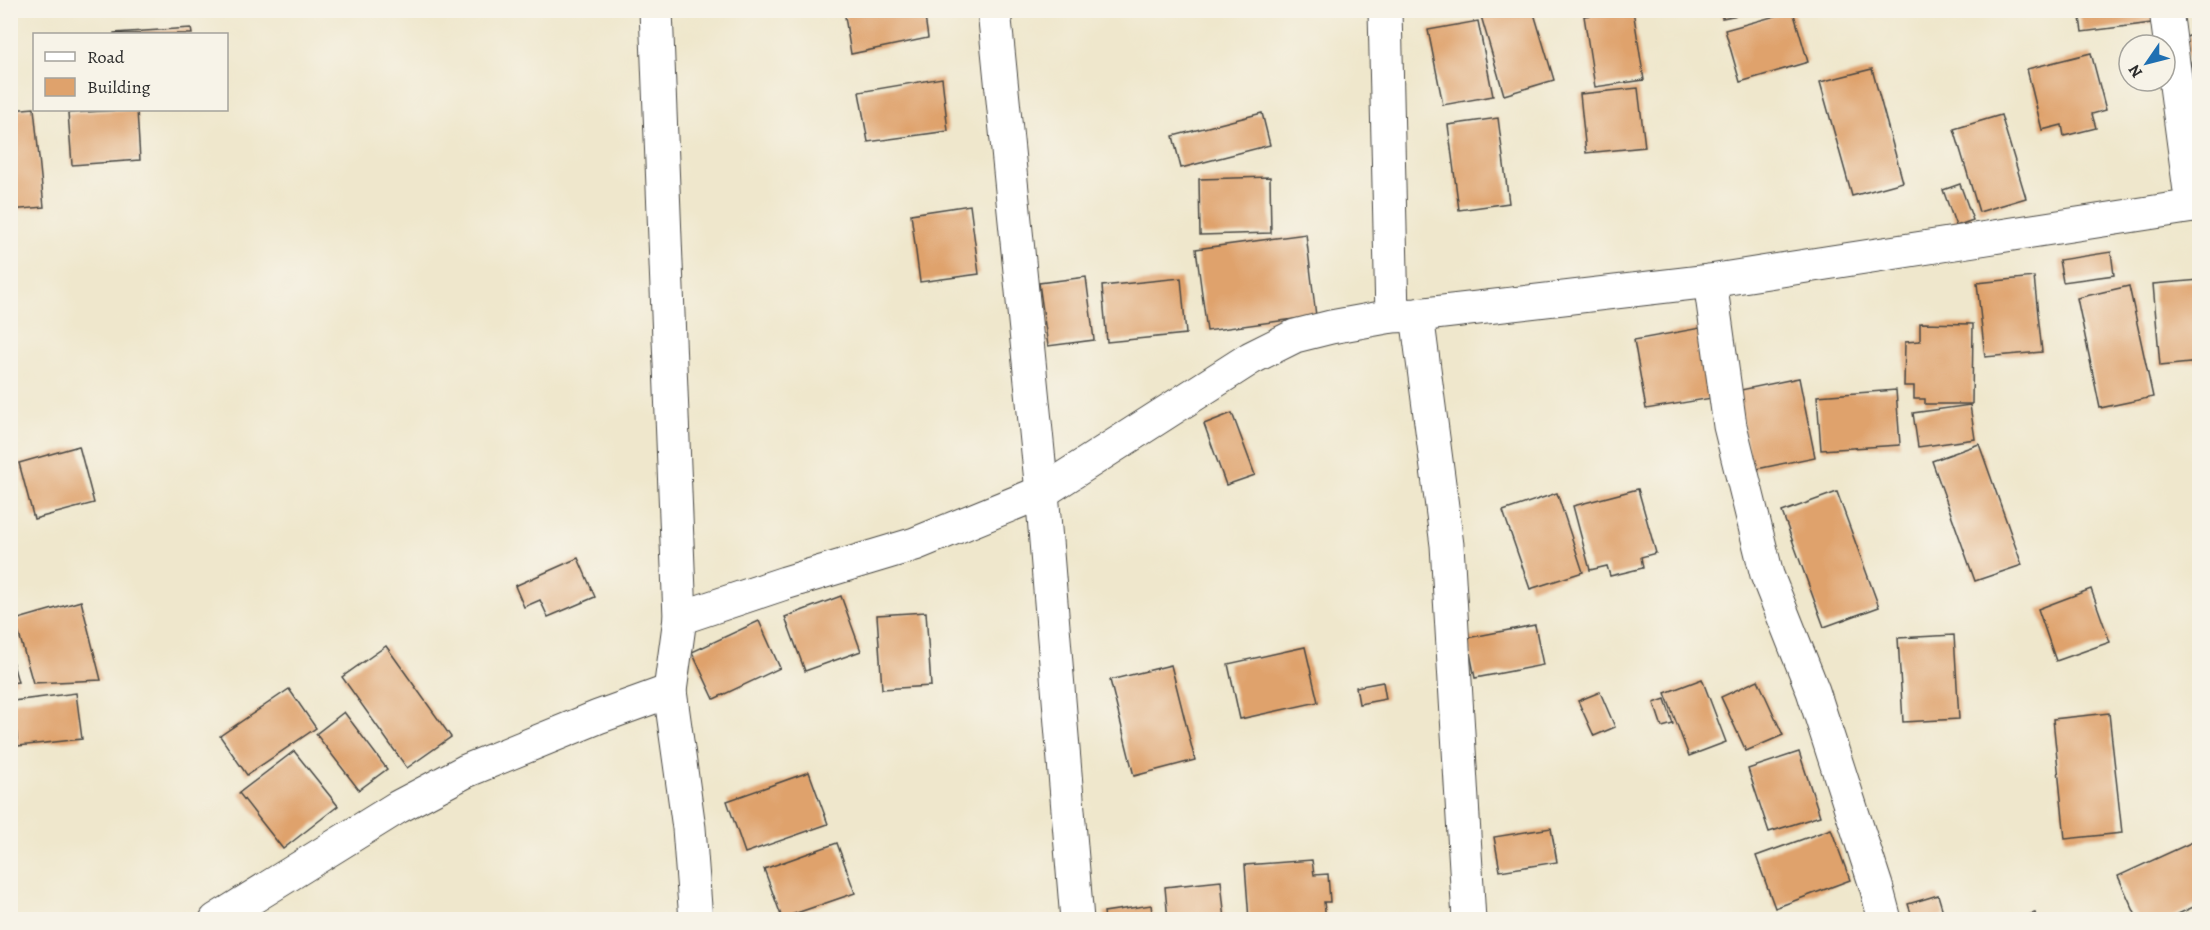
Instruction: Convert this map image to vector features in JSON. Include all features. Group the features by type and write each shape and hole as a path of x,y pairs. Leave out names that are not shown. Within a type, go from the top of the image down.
{"street":[{"path":"656,10 680,618 670,691 690,828 696,920"},
{"path":"994,10 1042,492 1077,920"},
{"path":"1385,10 1404,315 1447,545 1469,920"},
{"path":"680,618 785,583 915,544 1042,492 1260,354 1295,336 1331,327 1404,315 1710,281 2196,206 2166,10"},
{"path":"1710,281 1730,426 1767,575 1813,691 1885,920"},
{"path":"216,920 398,807 466,771 598,717 670,691"}],"building":[{"path":"844,10 924,10 928,38 851,54"},
{"path":"1499,10 1533,10 1554,80 1504,95 1481,16"},
{"path":"1633,10 1644,80 1595,87 1584,16"},
{"path":"1721,10 1754,10 1754,12 1722,18"},
{"path":"2079,10 2158,10 2159,22 2082,32"},
{"path":"1793,11 1808,62 1740,82 1725,30"},
{"path":"1478,21 1493,96 1443,105 1428,30"},
{"path":"191,28 192,33 114,33"},
{"path":"2200,31 2200,83 2180,40"},
{"path":"2091,53 2106,110 2092,114 2096,128 2064,136 2062,125 2042,130 2027,69"},
{"path":"1872,69 1903,182 1852,196 1820,82"},
{"path":"942,78 948,131 868,142 859,92"},
{"path":"1638,88 1645,147 1586,153 1580,94"},
{"path":"33,108 34,111 44,207 10,210 10,110"},
{"path":"137,111 140,160 72,165 68,113"},
{"path":"1262,113 1270,145 1181,168 1173,136"},
{"path":"2001,115 2026,198 1979,212 1954,129"},
{"path":"1498,118 1509,203 1459,210 1448,125"},
{"path":"1270,177 1271,233 1200,235 1199,179"},
{"path":"1960,184 1973,220 1956,226 1943,190"},
{"path":"970,205 979,274 920,282 911,214"},
{"path":"1306,234 1316,316 1207,331 1196,249"},
{"path":"2111,252 2114,275 2063,282 2059,260"},
{"path":"1086,277 1094,340 1048,346 1039,283"},
{"path":"2034,277 2042,352 1985,357 1977,283"},
{"path":"1181,278 1186,334 1107,342 1102,286"},
{"path":"2200,280 2200,362 2160,366 2153,284"},
{"path":"2129,286 2153,397 2100,408 2077,298"},
{"path":"1920,323 1973,324 1972,404 1925,404 1925,399 1914,399 1914,386 1904,386 1905,342 1920,341"},
{"path":"1700,328 1712,398 1646,409 1634,340"},
{"path":"1799,378 1815,457 1752,470 1736,391"},
{"path":"1896,390 1900,445 1821,450 1817,396"},
{"path":"1970,405 1975,439 1918,447 1913,413"},
{"path":"1232,413 1255,475 1226,485 1204,424"},
{"path":"1979,444 2022,565 1975,581 1932,461"},
{"path":"79,446 94,503 34,519 19,463"},
{"path":"1638,489 1656,553 1641,557 1643,568 1610,576 1607,566 1590,570 1573,506"},
{"path":"1837,492 1879,607 1824,627 1782,512"},
{"path":"1557,493 1583,572 1530,589 1503,511"},
{"path":"578,558 595,597 548,617 540,600 524,607 515,586"},
{"path":"2091,589 2110,642 2056,661 2038,609"},
{"path":"841,596 861,651 805,671 785,617"},
{"path":"81,601 101,680 33,683 15,620"},
{"path":"926,612 931,686 882,689 877,615"},
{"path":"759,621 780,668 714,699 692,652"},
{"path":"1535,625 1543,665 1475,678 1467,638"},
{"path":"1954,635 1959,719 1903,722 1898,638"},
{"path":"386,646 451,737 407,768 342,677"},
{"path":"1305,647 1318,702 1240,719 1228,664"},
{"path":"10,653 18,682 10,683"},
{"path":"1171,665 1195,760 1134,776 1110,680"},
{"path":"1702,679 1726,742 1689,756 1665,693"},
{"path":"1758,680 1783,735 1746,751 1721,697"},
{"path":"1383,682 1386,699 1359,704 1356,687"},
{"path":"289,689 316,728 247,775 220,736"},
{"path":"1600,692 1615,727 1594,736 1578,701"},
{"path":"76,693 82,739 18,746 13,701"},
{"path":"1665,699 1673,724 1662,727 1654,703"},
{"path":"344,712 387,769 359,790 316,734"},
{"path":"2109,713 2122,833 2065,839 2053,719"},
{"path":"294,751 338,806 283,849 239,793"},
{"path":"1799,752 1820,816 1769,832 1748,769"},
{"path":"809,772 828,824 745,853 727,801"},
{"path":"1551,828 1557,862 1500,871 1494,837"},
{"path":"1831,829 1850,880 1775,908 1756,856"},
{"path":"2197,840 2200,846 2200,904 2165,920 2138,920 2118,876"},
{"path":"837,843 855,893 782,918 764,869"},
{"path":"1312,860 1314,875 1328,874 1330,902 1324,902 1326,920 1249,920 1245,865"},
{"path":"1221,881 1225,920 1168,920 1165,887"},
{"path":"1938,895 1944,915 1931,920 1913,920 1908,904"},
{"path":"1151,905 1153,920 1105,920 1104,912"},
{"path":"2035,913 2037,920 2014,920 2014,919"}]}
